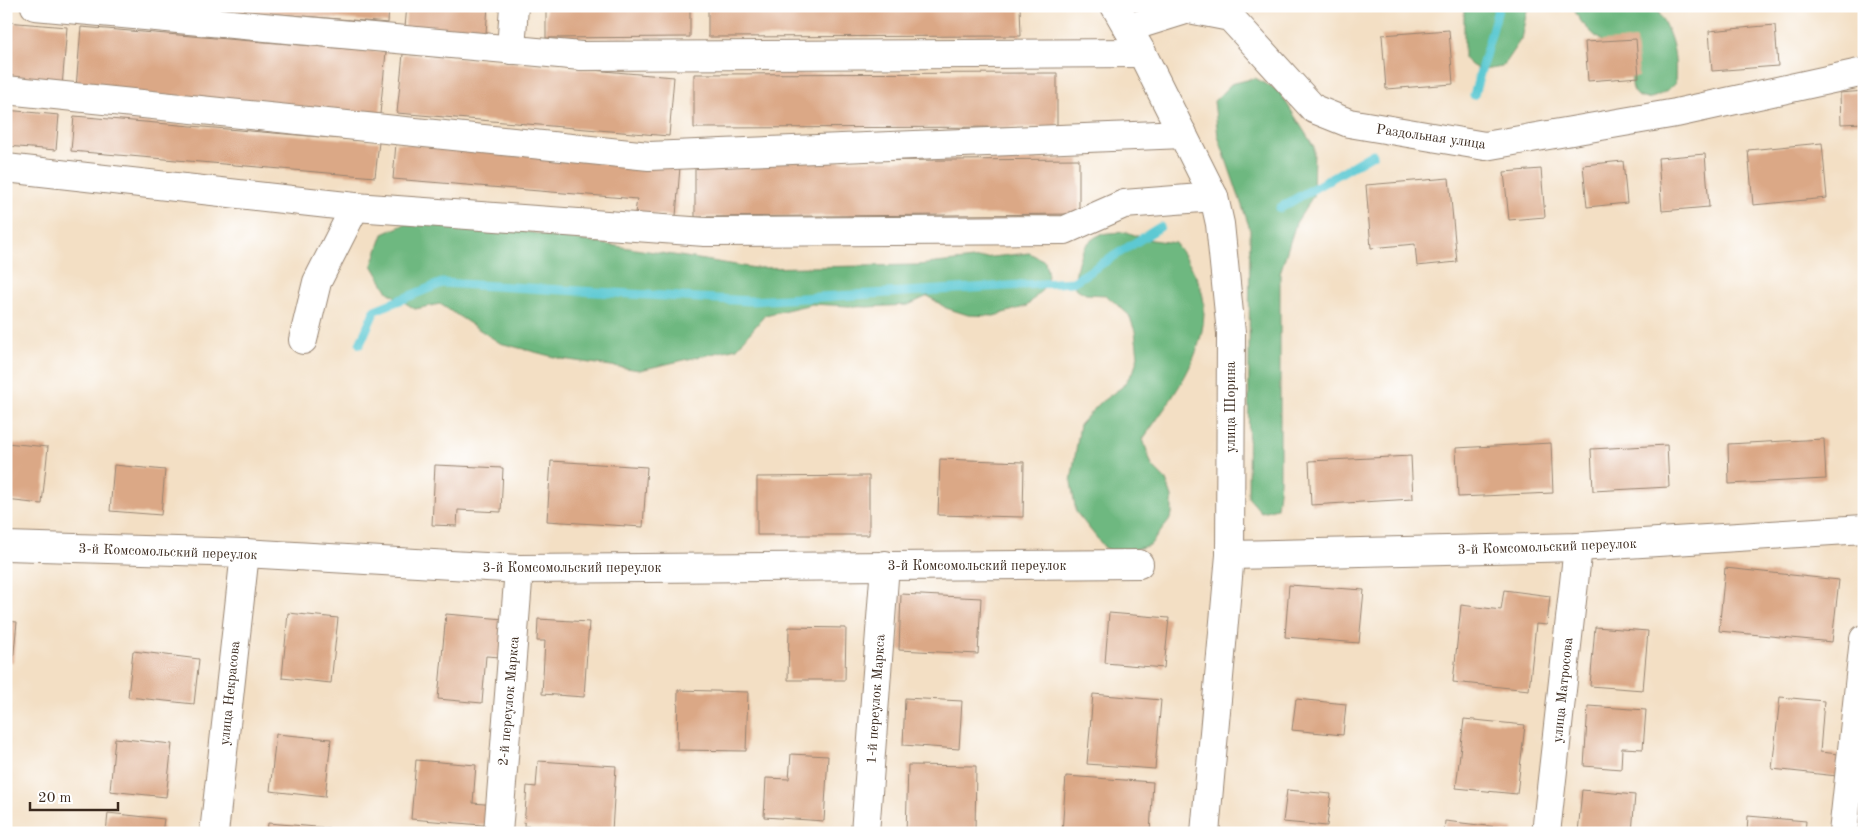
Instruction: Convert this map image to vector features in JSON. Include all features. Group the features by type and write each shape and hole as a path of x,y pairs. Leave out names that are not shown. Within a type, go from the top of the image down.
{"street":[{"path":"35,6 581,56 1142,52"},
{"path":"511,50 514,6"},
{"name":"Раздольная улица","path":"1122,17 1189,9 1230,18 1314,109 1349,123 1485,146 1676,113 1864,72"},
{"name":"улица Шорина","path":"1122,17 1142,52 1214,197 1220,224 1231,333 1230,555 1205,833"},
{"path":"6,90 649,156 1183,134"},
{"path":"6,168 355,207 705,232 1065,230 1124,204 1214,197"},
{"path":"303,340 317,282 355,207"},
{"name":"3-й Комсомольский переулок","path":"1230,555 1578,547 1864,529"},
{"name":"3-й Комсомольский переулок","path":"6,546 245,553 519,568 1139,564"},
{"name":"улица Матросова","path":"1546,833 1578,547"},
{"name":"улица Некрасова","path":"214,833 245,553"},
{"name":"1-й переулок Маркса","path":"865,833 885,565"},
{"name":"2-й переулок Маркса","path":"498,833 519,568"},
{"path":"1843,833 1864,639"}],"green space":[{"path":"1464,6 1528,6 1521,39 1502,67 1481,69 1473,66 1464,58"},
{"path":"1574,6 1655,6 1666,26 1672,43 1675,61 1675,83 1655,97 1643,98 1638,96 1632,85 1633,63 1589,30 1576,14"},
{"path":"1255,78 1279,91 1314,147 1313,196 1296,223 1280,273 1280,482 1277,508 1261,512 1248,497 1250,229 1218,136 1214,101 1231,84"},
{"path":"421,217 755,268 918,265 1029,253 1045,261 1048,276 1044,288 1027,306 994,316 968,315 946,308 928,296 908,305 867,307 812,304 765,315 737,348 640,370 562,359 500,343 440,304 415,309 388,292 372,265 383,234"},
{"path":"1127,232 1145,239 1175,243 1198,281 1204,305 1203,324 1193,360 1175,393 1143,439 1152,466 1166,480 1172,497 1172,514 1169,521 1150,545 1118,554 1105,548 1076,512 1071,482 1080,424 1101,402 1122,387 1134,370 1138,356 1135,331 1129,315 1106,295 1086,294 1075,288 1076,271 1080,256 1088,243 1102,234"}],"building":[{"path":"205,6 389,6 388,23 205,8"},
{"path":"407,6 488,6 486,33 405,27"},
{"path":"546,6 690,6 690,37 546,38"},
{"path":"708,6 1020,6 1021,36 708,37"},
{"path":"6,22 67,27 62,87 6,82"},
{"path":"1775,25 1778,66 1712,71 1709,31"},
{"path":"81,27 386,52 380,114 76,88"},
{"path":"1449,30 1453,84 1386,89 1382,35"},
{"path":"1636,39 1639,77 1588,81 1585,42"},
{"path":"403,54 674,77 669,136 397,113"},
{"path":"1057,73 1057,127 694,128 694,74"},
{"path":"1864,91 1864,123 1841,124 1840,93"},
{"path":"6,110 59,115 56,150 6,146"},
{"path":"74,116 379,142 375,177 71,151"},
{"path":"396,143 680,167 676,216 635,213 637,199 393,179"},
{"path":"1822,143 1827,198 1753,205 1748,150"},
{"path":"1705,154 1709,207 1662,211 1658,158"},
{"path":"1079,159 1079,214 695,217 695,162"},
{"path":"1623,161 1627,203 1587,207 1583,165"},
{"path":"1541,169 1545,217 1509,220 1504,172"},
{"path":"1449,178 1457,262 1417,266 1415,244 1371,248 1366,185"},
{"path":"1824,439 1826,479 1729,484 1728,444"},
{"path":"6,443 48,447 42,504 6,500"},
{"path":"1551,443 1553,493 1458,497 1456,448"},
{"path":"1667,445 1669,487 1593,491 1591,449"},
{"path":"1411,456 1413,499 1311,505 1309,461"},
{"path":"940,459 1024,462 1023,517 938,515"},
{"path":"551,461 647,467 643,527 547,521"},
{"path":"114,465 165,470 161,515 110,511"},
{"path":"435,465 503,468 501,512 458,510 457,526 432,525"},
{"path":"869,476 869,535 757,535 757,477"},
{"path":"1725,568 1839,580 1832,642 1719,631"},
{"path":"1289,585 1364,590 1359,643 1285,637"},
{"path":"1504,590 1550,596 1547,625 1536,624 1529,690 1453,682 1461,605 1501,610"},
{"path":"901,594 981,598 978,654 899,650"},
{"path":"288,613 338,618 331,683 282,678"},
{"path":"1109,613 1169,618 1164,668 1105,663"},
{"path":"446,614 504,619 501,657 486,656 482,703 438,699"},
{"path":"538,619 589,622 584,697 542,694 545,641 537,641"},
{"path":"6,621 17,622 13,662 6,662"},
{"path":"789,627 846,628 845,680 788,680"},
{"path":"1595,627 1648,631 1643,690 1590,686"},
{"path":"133,651 199,659 194,704 128,697"},
{"path":"678,690 748,692 746,751 677,750"},
{"path":"1093,694 1161,700 1155,769 1087,764"},
{"path":"1780,697 1824,701 1820,752 1839,754 1837,776 1772,769"},
{"path":"905,698 962,701 959,749 903,745"},
{"path":"1296,699 1346,704 1343,735 1292,730"},
{"path":"1588,706 1646,710 1643,749 1622,748 1621,769 1584,766"},
{"path":"1464,719 1525,725 1517,794 1456,788"},
{"path":"276,734 331,739 325,797 270,791"},
{"path":"115,738 172,744 166,797 110,791"},
{"path":"791,754 828,756 824,821 764,817 766,778 789,779"},
{"path":"416,760 476,765 473,803 495,805 493,826 411,819"},
{"path":"538,761 616,766 612,831 524,826 527,786 536,787"},
{"path":"908,765 976,766 975,833 906,833"},
{"path":"1066,776 1153,782 1150,833 1062,833"},
{"path":"1287,790 1331,794 1327,826 1283,822"},
{"path":"1582,790 1635,795 1632,833 1578,833"},
{"path":"108,813 164,819 162,833 106,833"},
{"path":"1748,816 1806,821 1805,833 1747,833"},
{"path":"1445,821 1513,829 1513,833 1444,833"},
{"path":"268,823 329,828 328,833 267,833"},
{"path":"765,830 793,831 793,833 765,833"}],"waterway":[{"path":"1474,95 1499,6"},
{"path":"1280,208 1373,154"},
{"path":"360,344 375,310 442,283 751,301 1073,282 1160,227"}]}
